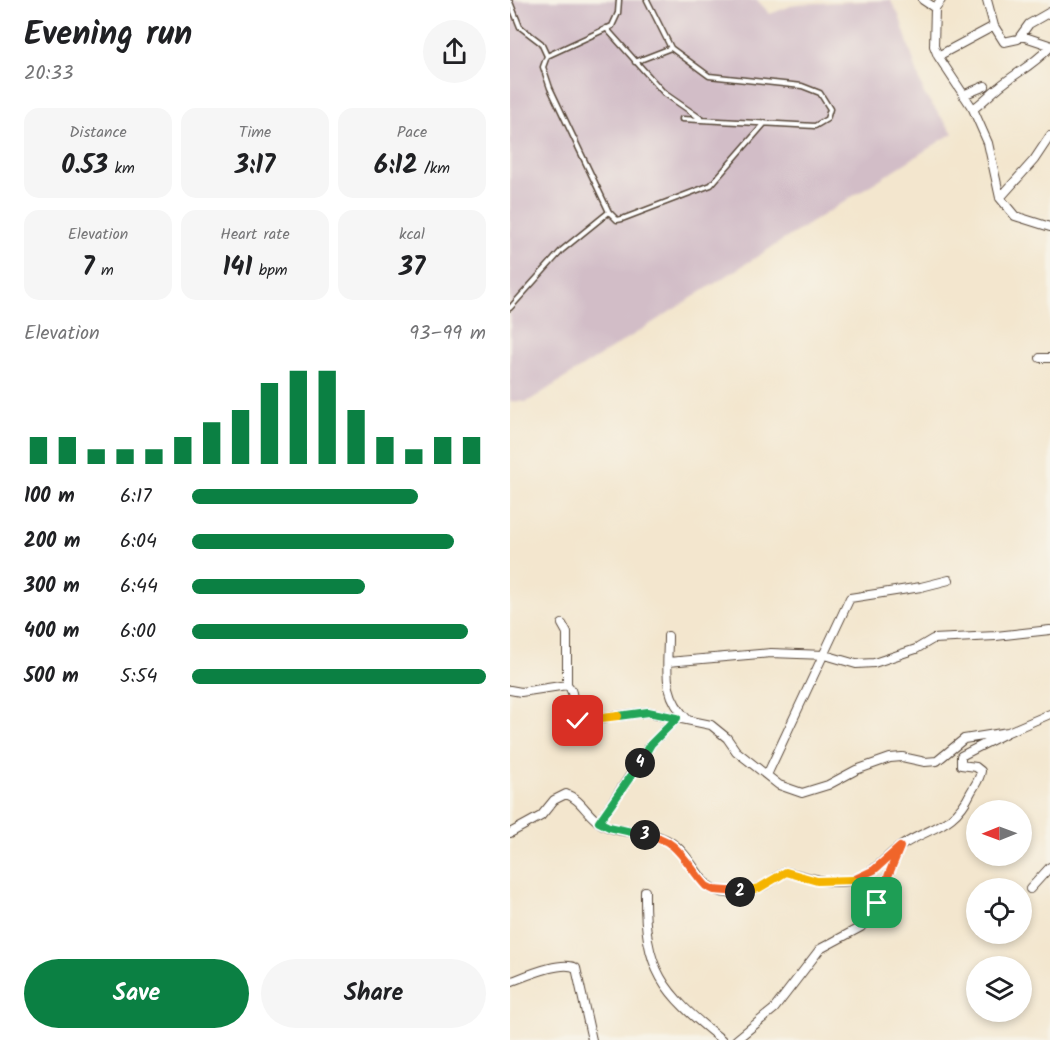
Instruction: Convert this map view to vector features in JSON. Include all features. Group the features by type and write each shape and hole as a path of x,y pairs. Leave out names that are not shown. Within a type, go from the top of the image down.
{"street":[{"path":"922,0 935,8"},
{"path":"941,0 935,8 934,46 938,56 973,109 988,143 1000,198 1015,216 1050,227"},
{"path":"973,109 994,94 1000,86 1034,64 1049,48 1049,45 1022,36 1004,42 994,26 987,0"},
{"path":"1022,36 1029,24 1050,12"},
{"path":"938,56 994,26"},
{"path":"963,94 985,86"},
{"path":"1000,198 1034,160 1050,135"},
{"path":"1040,358 1050,358"},
{"path":"767,775 850,598 921,587 949,580"},
{"path":"562,624 567,633 567,685 573,692 572,707 578,721 648,712 711,725 728,738 736,751 789,790 802,792 828,785 856,770 890,758 937,761 964,739 1008,732"},
{"path":"668,662 771,653 825,655 856,664 874,663 916,649 933,639 996,636 1050,630"},
{"path":"668,636 668,690 673,703 689,721"},
{"path":"510,690 521,692 567,685"},
{"path":"510,833 541,816 554,800 566,794 572,796 599,822 609,827 665,839 691,864 706,886 734,893 759,888 786,872 835,883 861,878 900,847 936,829 960,812 981,771 976,767 961,765 961,756 1050,714"},
{"path":"599,822 651,744 677,718"},
{"path":"736,1040 774,1009 820,949 861,927 877,903 900,847"},
{"path":"1032,887 1050,867"},
{"path":"645,891 645,921 652,958 661,982 682,1008 722,1040"},
{"path":"510,982 560,965 569,964 576,968 591,1040"}],"lane":[{"path":"619,0 618,13 612,26 547,56 543,67 550,87 609,212 616,220 711,185 765,122"},
{"path":"647,0 671,48 709,76 802,86 820,93 830,109 827,119 815,126 682,119"},
{"path":"510,2 520,27 541,43 547,56"},
{"path":"606,28 664,93 702,120"},
{"path":"635,62 671,48"},
{"path":"510,308 562,250 609,212"}],"shaded area":[{"path":"510,0 757,0 770,14 796,4 890,0 899,15 924,94 953,133 527,402 510,401"}],"route":[{"path":"578,721 648,712 677,718 651,744 599,822 609,827 656,835 665,839 673,844 691,864 706,886 714,890 734,893 759,888 786,872 817,881 835,883 861,878 874,870 900,847 877,903"}]}
